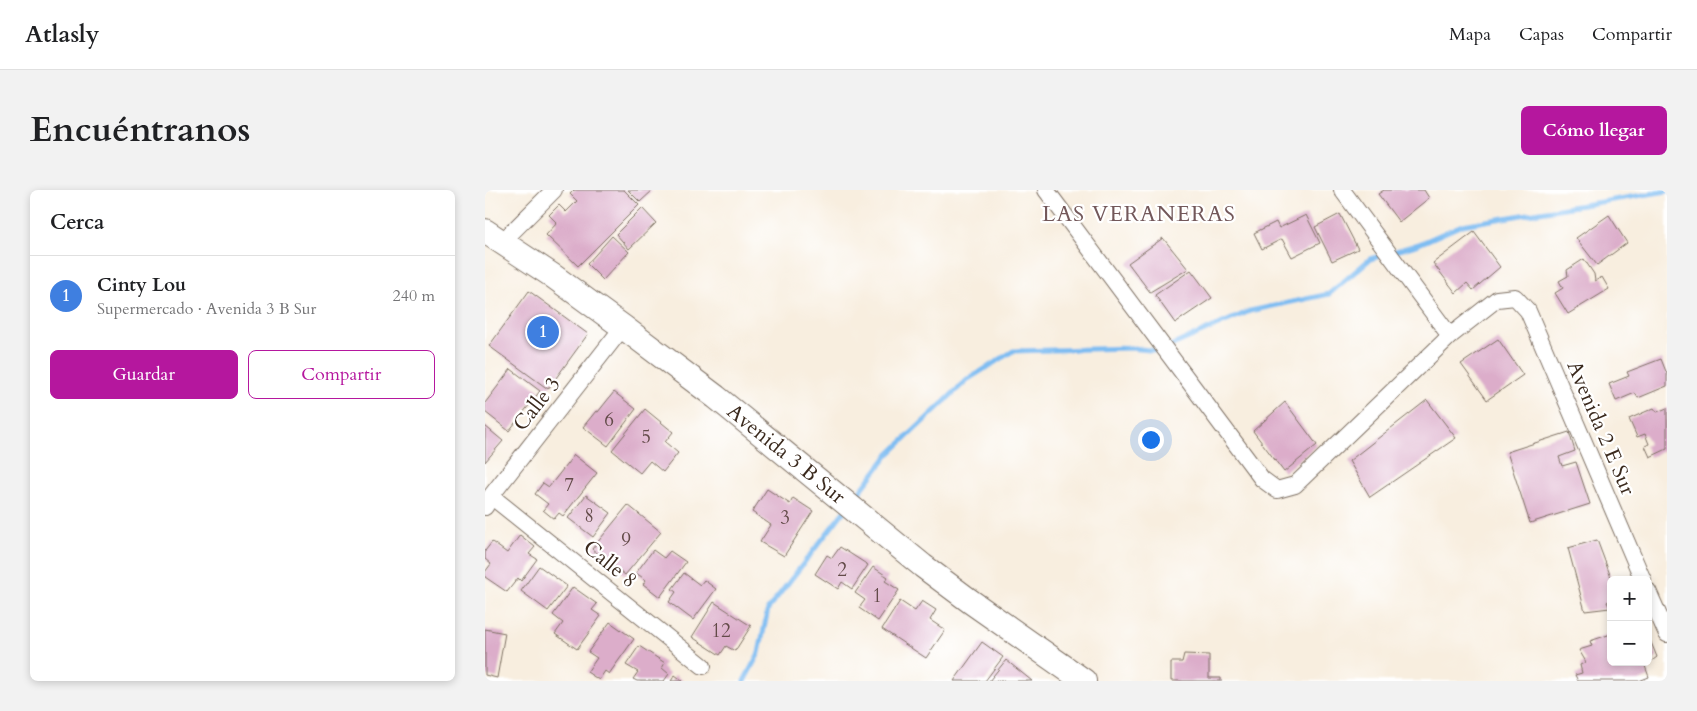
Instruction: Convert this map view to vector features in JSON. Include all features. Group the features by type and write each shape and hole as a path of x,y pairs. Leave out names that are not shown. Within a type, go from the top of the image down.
{"street":[{"path":"494,236 554,190"},
{"path":"1046,190 1262,479 1277,490 1295,485 1450,336 1341,190"},
{"name":"Avenida 3 B Sur","path":"494,236 623,327 715,397 923,566 1084,681"},
{"name":"Avenida 2 E Sur","path":"1450,336 1497,299 1515,297 1527,311 1641,576"},
{"name":"Calle 3","path":"488,501 623,327"},
{"name":"Calle 8","path":"488,501 703,666"},
{"path":"1652,600 1667,634"}],"building":[{"path":"574,190 624,190 639,205 578,266 546,235 557,223 549,215 559,205 566,212 577,201 570,194"},
{"path":"628,190 653,190 640,202"},
{"path":"1384,190 1424,190 1429,198 1399,222 1378,194"},
{"path":"642,208 656,223 629,249 616,234"},
{"path":"1340,214 1358,249 1332,261 1315,227"},
{"path":"1306,215 1320,243 1292,257 1282,239 1262,249 1254,233 1276,222 1279,228"},
{"path":"1609,215 1627,243 1597,265 1576,238"},
{"path":"1474,232 1500,267 1473,290 1467,283 1456,293 1433,263"},
{"path":"612,236 629,252 603,280 587,264"},
{"path":"1163,238 1188,269 1150,292 1128,263"},
{"path":"1584,259 1594,274 1595,281 1602,277 1609,289 1568,314 1555,293 1563,288 1559,281 1568,276 1567,270"},
{"path":"1191,270 1212,298 1175,323 1155,295"},
{"path":"529,291 588,334 548,389 489,346"},
{"path":"1498,339 1523,375 1487,400 1461,364"},
{"path":"1661,359 1667,374 1667,386 1638,398 1635,393 1616,401 1609,384 1629,376 1627,372"},
{"path":"511,369 540,391 509,431 485,412 485,403"},
{"path":"614,392 636,409 608,446 583,427"},
{"path":"1427,400 1456,438 1370,497 1349,461"},
{"path":"1285,402 1317,445 1284,472 1253,431"},
{"path":"1654,408 1657,412 1667,408 1667,449 1650,457 1645,446 1649,444 1645,434 1637,437 1629,419"},
{"path":"645,409 673,432 665,442 678,453 663,472 650,461 640,473 612,450"},
{"path":"485,426 503,441 485,462"},
{"path":"1569,432 1575,451 1559,457 1562,466 1576,462 1590,504 1530,523 1507,452"},
{"path":"574,455 597,473 563,516 559,513 554,519 543,510 548,504 535,494 543,483 549,487"},
{"path":"767,489 790,504 793,498 813,511 784,556 760,542 771,525 752,512"},
{"path":"586,495 611,513 593,537 568,518"},
{"path":"628,505 661,532 625,575 592,549"},
{"path":"520,535 535,547 529,554 537,559 521,581 518,578 507,592 485,577 485,572 491,564 485,559 485,551 492,542 507,553"},
{"path":"1597,540 1610,576 1607,576 1607,608 1585,611 1568,548"},
{"path":"840,547 868,565 852,589 842,582 838,589 815,574 827,555 832,558"},
{"path":"653,550 664,558 670,551 686,562 660,597 643,584 646,580 636,573"},
{"path":"539,566 567,586 548,611 521,591"},
{"path":"873,567 888,577 885,581 899,590 878,621 859,608 865,600 855,593"},
{"path":"684,573 700,585 704,580 716,589 693,620 669,602 676,592 672,589"},
{"path":"573,587 597,604 592,610 601,616 577,649 555,634 563,623 553,615"},
{"path":"900,601 915,611 922,601 936,610 930,620 945,630 926,658 882,629"},
{"path":"714,602 751,626 735,651 726,646 720,655 692,637"},
{"path":"610,622 634,639 609,674 605,671 599,680 587,672 597,658 588,652"},
{"path":"485,629 505,633 497,678 485,675"},
{"path":"1607,635 1607,666 1645,666 1649,677 1639,681 1578,681 1575,675 1582,673 1580,665 1586,662 1579,650 1592,646 1590,641"},
{"path":"982,642 1003,657 985,681 954,681"},
{"path":"1652,645 1657,657 1652,661"},
{"path":"639,646 665,663 662,668 669,674 664,681 637,681 633,679 638,672 626,665"},
{"path":"1184,654 1209,655 1209,678 1221,678 1221,681 1171,681 1171,662 1182,662"},
{"path":"1006,660 1032,681 989,681"},
{"path":"675,675 683,681 671,681"}],"waterway":[{"path":"852,502 888,455 967,380 1013,351 1130,348 1159,351 1250,311 1329,294 1370,259 1419,244 1462,225 1667,191"},
{"path":"744,681 759,653 768,609 845,510"}],"place":[{"name":"Cinty Lou","path":"543,332"}],"district":[{"name":"LAS VERANERAS","path":"1139,214"}]}
